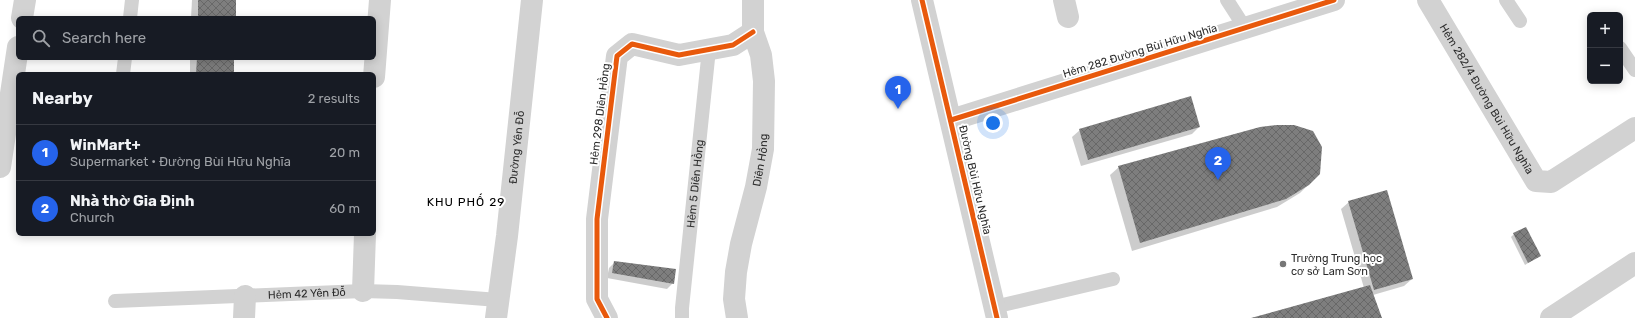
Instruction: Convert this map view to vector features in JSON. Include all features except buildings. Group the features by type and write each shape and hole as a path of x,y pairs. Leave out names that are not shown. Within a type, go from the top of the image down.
{"street":[{"path":"22,16 25,0"},
{"path":"376,51 380,0"},
{"name":"Đường Yên Đỗ","path":"497,309 507,236 532,0"},
{"name":"Diên Hồng","path":"737,318 734,299 736,272 741,244 756,188 763,150 764,81 761,55 753,32 753,0"},
{"name":"Đường Bùi Hữu Nghĩa","path":"922,0 996,312"},
{"name":"Hẻm 282 Đường Bùi Hữu Nghĩa","path":"951,120 1334,0"},
{"name":"Hẻm 282/4 Đường Bùi Hữu Nghĩa","path":"1428,0 1536,182 1551,182 1635,128"},
{"name":"Hẻm 298 Diên Hồng","path":"607,318 598,298 598,219 617,56 632,44 679,55 733,45 753,32"},
{"path":"0,167 16,60"},
{"path":"374,72 375,60"},
{"path":"363,291 365,236"},
{"path":"1551,318 1635,263"},
{"path":"244,318 245,296"}],"lane":[{"path":"130,16 132,0"},
{"path":"1227,0 1245,28"},
{"path":"1506,0 1520,21"},
{"name":"Hẻm 5 Diên Hồng","path":"682,318 709,49"},
{"path":"1623,52 1635,70"},
{"path":"123,72 125,60"},
{"path":"996,312 1113,279"},
{"name":"Hẻm 42 Yên Đỗ","path":"115,301 363,291 397,292 497,309"}],"cycle path":[{"path":"922,0 997,318"},
{"path":"951,120 1334,0"},
{"path":"607,318 597,299 597,219 617,56 632,44 679,55 733,45 753,32"}],"place":[{"name":"WinMart+","path":"898,109"},
{"name":"Nhà thờ Gia Định","path":"1218,180"},
{"name":"Trường Trung học cơ sở Lam Sơn","path":"1283,264"}],"district":[{"name":"KHU PHỐ 29","path":"466,202"}]}
